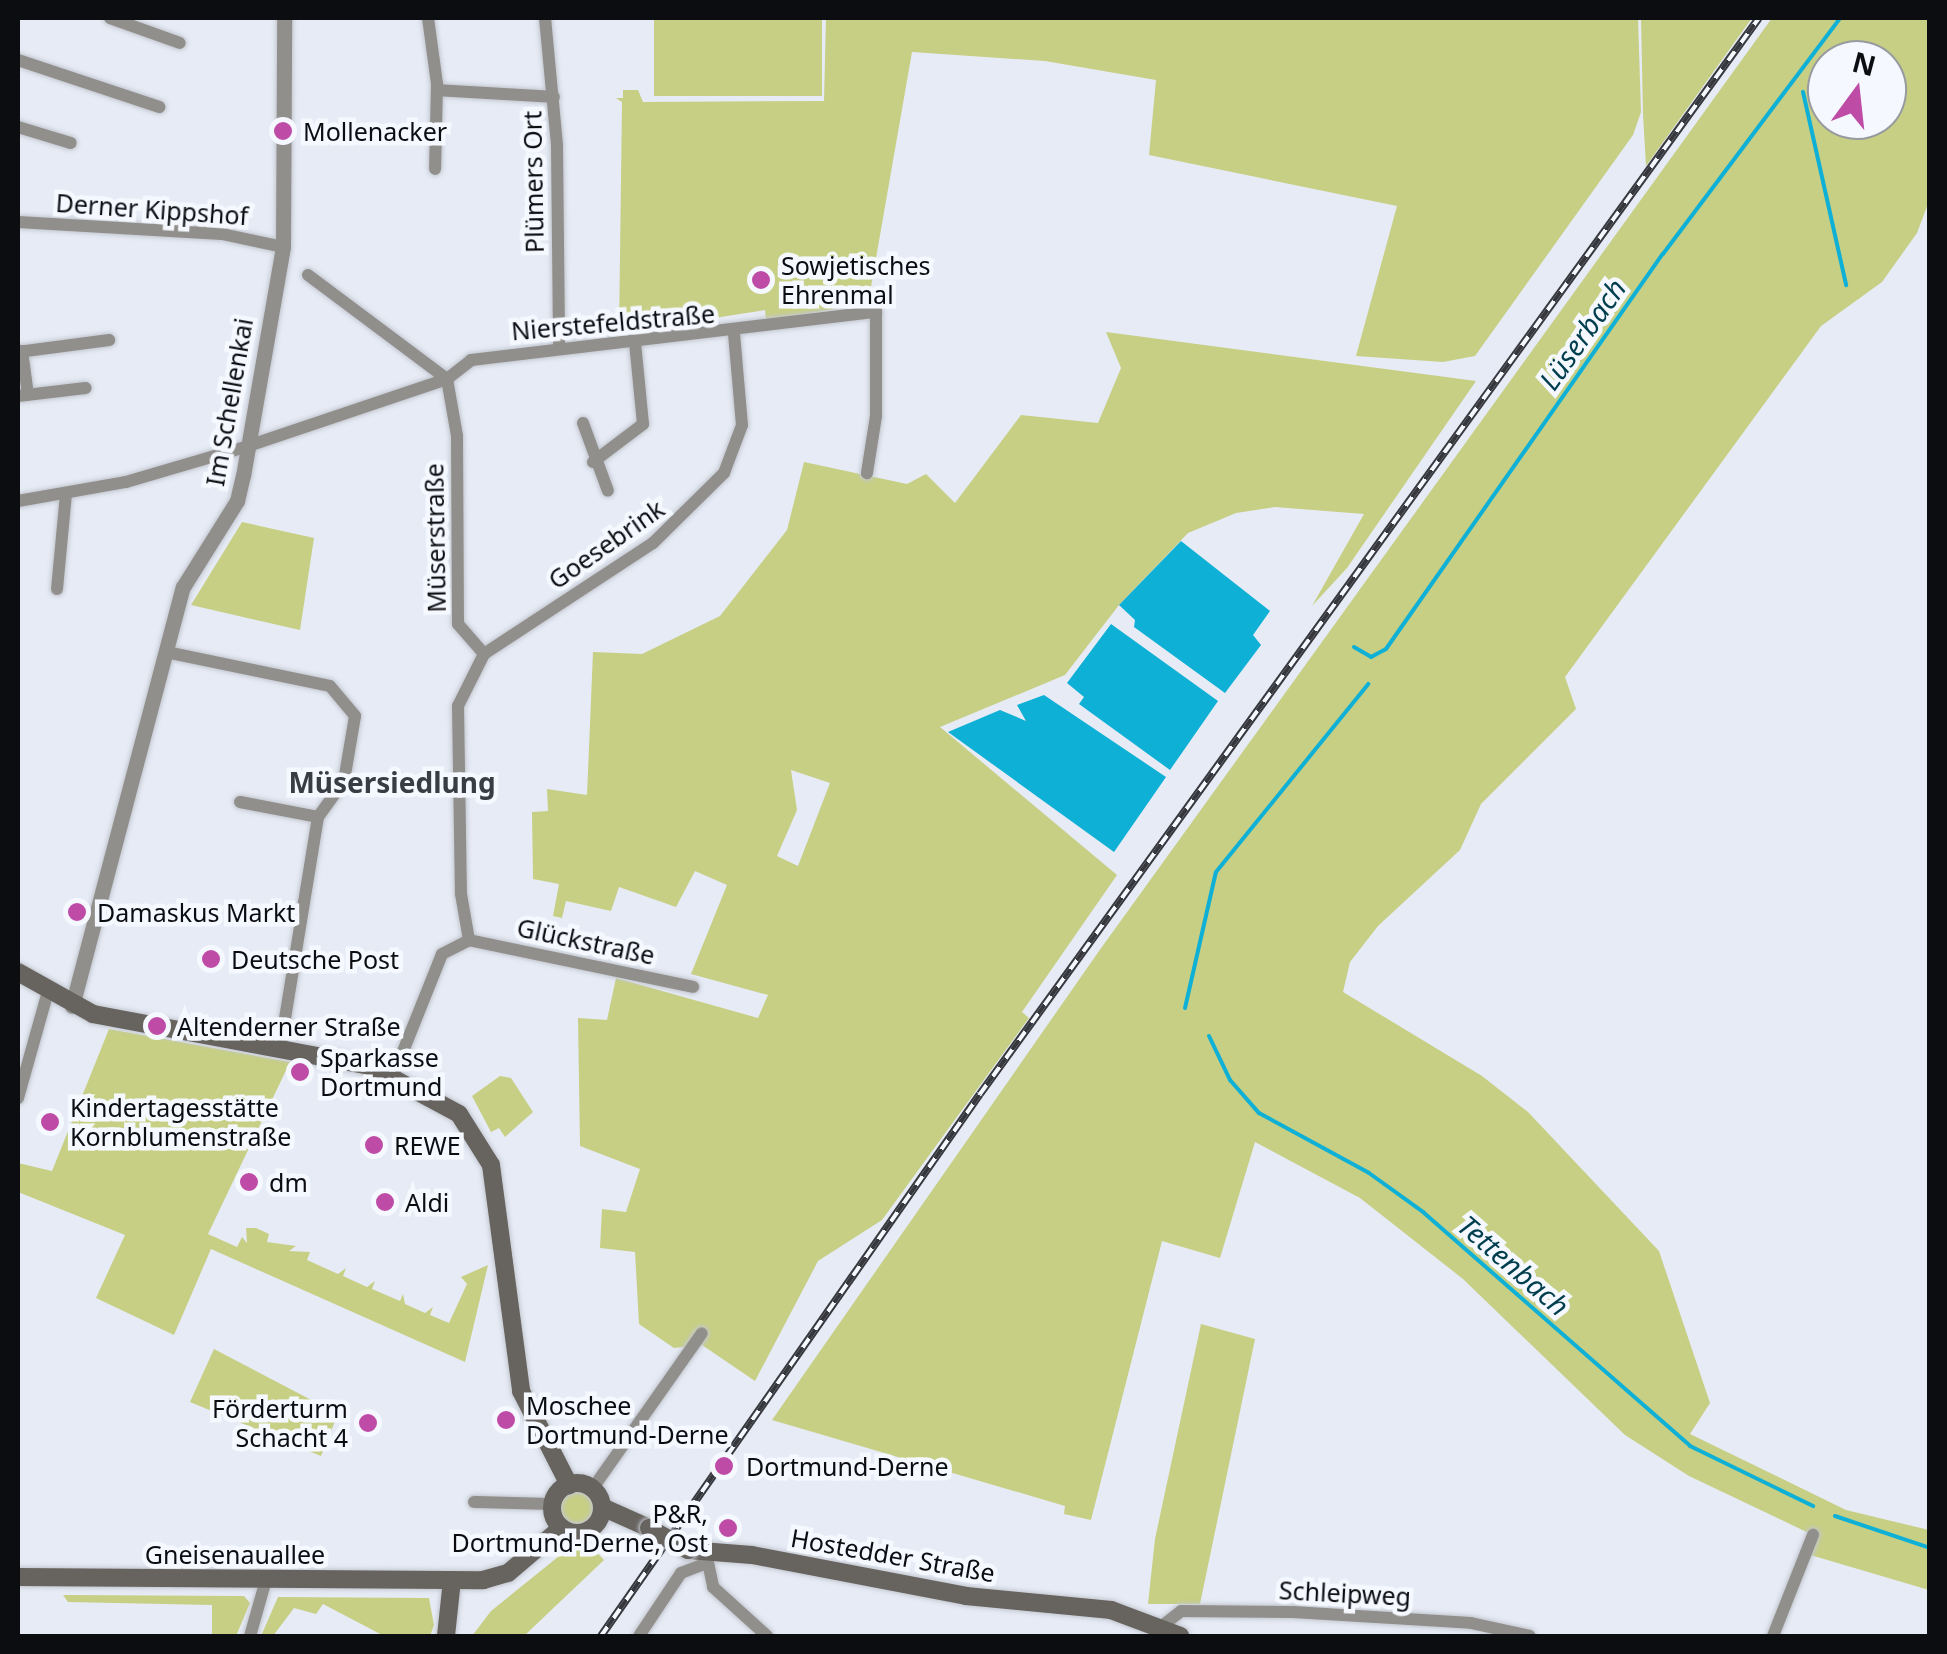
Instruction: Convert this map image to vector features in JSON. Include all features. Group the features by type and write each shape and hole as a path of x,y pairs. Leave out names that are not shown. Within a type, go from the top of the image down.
{"main road":[{"path":"18,972 72,1006 394,1074 452,1108 483,1146 516,1372 528,1413 569,1485"},
{"path":"569,1485 593,1488 602,1507 588,1531 562,1528 553,1504 569,1485"},
{"name":"Hostedder Straße","path":"602,1507 701,1556 752,1555 966,1596 1103,1609 1162,1626 1180,1636"},
{"name":"Gneisenauallee","path":"18,1578 452,1580 508,1572 562,1528"},
{"path":"446,1636 452,1580"}],"street":[{"path":"110,18 180,43"},
{"name":"Im Schellenkai","path":"72,1006 184,586 237,501 282,247 284,18"},
{"path":"428,18 437,90 435,169"},
{"name":"Plümers Ort","path":"544,18 554,98 559,345"},
{"path":"18,60 159,107"},
{"path":"437,90 554,98"},
{"path":"18,127 70,143"},
{"name":"Derner Kippshof","path":"18,222 222,234 282,247"},
{"path":"308,275 329,304 448,379"},
{"name":"Nierstefeldstraße","path":"18,501 66,494 248,446 448,379 471,360 559,345 634,343 734,333 876,312 876,416 867,472"},
{"name":"Goesebrink","path":"484,654 653,543 724,473 742,425 734,333"},
{"path":"86,388 23,395 20,352 109,340"},
{"path":"593,462 643,424 634,343"},
{"name":"Müserstraße","path":"448,379 456,436 458,624 484,654"},
{"path":"583,422 593,462 608,491"},
{"path":"56,589 66,494"},
{"path":"166,652 330,686 346,699 358,728 344,781 318,818 280,1048"},
{"path":"394,1074 442,954 469,940 461,894 458,706 484,654"},
{"path":"240,802 318,818"},
{"name":"Glückstraße","path":"469,940 693,987"},
{"path":"18,1098 48,991"},
{"path":"593,1488 702,1333"},
{"path":"474,1502 553,1504"},
{"path":"1774,1636 1814,1535"},
{"path":"642,1632 682,1573 701,1556 713,1587 767,1636"},
{"path":"250,1636 266,1580"},
{"name":"Schleipweg","path":"1162,1626 1181,1611 1293,1612 1472,1623 1530,1636"}],"green space":[{"path":"654,18 822,18 822,96 654,96"},
{"path":"826,18 1638,18 1641,112 1633,135 1475,356 1443,362 1356,356 1397,206 1149,155 1156,80 1045,61 912,52 868,304 766,320 765,310 619,333 622,102 616,98 623,98 623,90 638,90 643,102 824,101"},
{"path":"1641,18 1752,18 1646,166 1643,114"},
{"path":"1772,18 1929,18 1929,201 1917,233 1882,282 1821,326 1565,677 1576,709 1481,804 1460,850 1378,926 1350,962 1343,992 1482,1076 1528,1112 1659,1251 1710,1403 1690,1434 1846,1510 1929,1530 1929,1590 1807,1554 1813,1535 1689,1476 1625,1435 1463,1279 1360,1198 1255,1142 1220,1258 1162,1241 1091,1520 1064,1514 1065,1506 772,1420 1099,951"},
{"path":"1106,332 1476,381 1347,568 1312,606 1364,514 1275,507 1236,513 1188,533 1119,605 1065,675 940,727 1117,875 1022,1012 1029,1018 882,1220 818,1261 755,1381 702,1345 674,1348 639,1324 635,1252 600,1248 602,1209 626,1212 640,1169 580,1146 578,1018 607,1020 616,978 758,1018 768,995 691,974 727,885 695,871 676,907 619,887 611,911 566,901 562,918 553,916 559,884 533,879 532,812 548,811 547,789 587,795 593,652 642,654 720,616 787,530 804,462 907,484 926,474 955,503 1021,415 1098,423 1121,368","holes":["791,770 830,783 798,866 777,856 797,810"]},
{"path":"242,522 314,538 300,630 191,605"},
{"path":"109,1029 290,1062 208,1234 237,1247 242,1237 247,1243 246,1228 256,1228 269,1234 267,1242 296,1246 289,1251 310,1252 307,1260 338,1274 346,1268 343,1276 367,1287 375,1281 372,1289 400,1301 403,1294 405,1304 425,1313 433,1307 430,1315 449,1323 467,1284 461,1277 488,1265 465,1362 211,1249 174,1335 96,1298 125,1235 18,1192 18,1163 52,1171"},
{"path":"500,1076 511,1078 533,1112 505,1137 499,1128 491,1132 472,1096"},
{"path":"1201,1324 1255,1339 1200,1604 1148,1604 1155,1539"},
{"path":"214,1349 338,1414 321,1456 190,1402"},
{"path":"577,1491 589,1496 594,1508 589,1520 577,1525 565,1520 560,1508 565,1496"},
{"path":"590,1545 604,1560 524,1636 472,1636 491,1611 569,1548"},
{"path":"63,1595 244,1596 250,1603 236,1636 212,1636 212,1605 68,1602"},
{"path":"278,1597 429,1598 434,1625 430,1636 384,1636 323,1604 316,1614 294,1608 273,1636 261,1636"}],"water":[{"path":"1181,541 1270,611 1253,635 1261,645 1225,693 1134,627 1135,620 1119,605"},
{"path":"1111,624 1218,701 1170,770 1079,704 1084,697 1067,683"},
{"path":"1044,695 1166,777 1114,852 948,732 1000,710 1026,721 1017,705"}],"waterway":[{"name":"Lüserbach","path":"1354,647 1371,657 1386,649 1663,254 1840,18"},
{"path":"1803,92 1846,285"},
{"name":"Tettenbach","path":"1185,1008 1216,872 1368,684"},
{"name":"Tettenbach","path":"1209,1036 1230,1080 1259,1113 1369,1173 1423,1212 1690,1446 1813,1506"},
{"name":"Tettenbach","path":"1835,1516 1930,1548"}],"railway":[{"path":"601,1636 980,1094 1759,18"}],"place":[{"name":"Mollenacker","path":"283,131"},
{"name":"Sowjetisches Ehrenmal","path":"761,280"},
{"name":"Damaskus Markt","path":"77,912"},
{"name":"Deutsche Post","path":"211,959"},
{"name":"Altenderner Straße","path":"157,1026"},
{"name":"Sparkasse Dortmund","path":"300,1072"},
{"name":"Kindertagesstätte Kornblumenstraße","path":"50,1122"},
{"name":"REWE","path":"374,1145"},
{"name":"dm","path":"249,1182"},
{"name":"Aldi","path":"385,1202"},
{"name":"Moschee Dortmund-Derne","path":"506,1420"},
{"name":"Förderturm Schacht 4","path":"368,1423"},
{"name":"Dortmund-Derne","path":"724,1466"},
{"name":"P&R, Dortmund-Derne, Ost","path":"728,1528"}],"district":[{"name":"Müsersiedlung","path":"392,782"}]}
